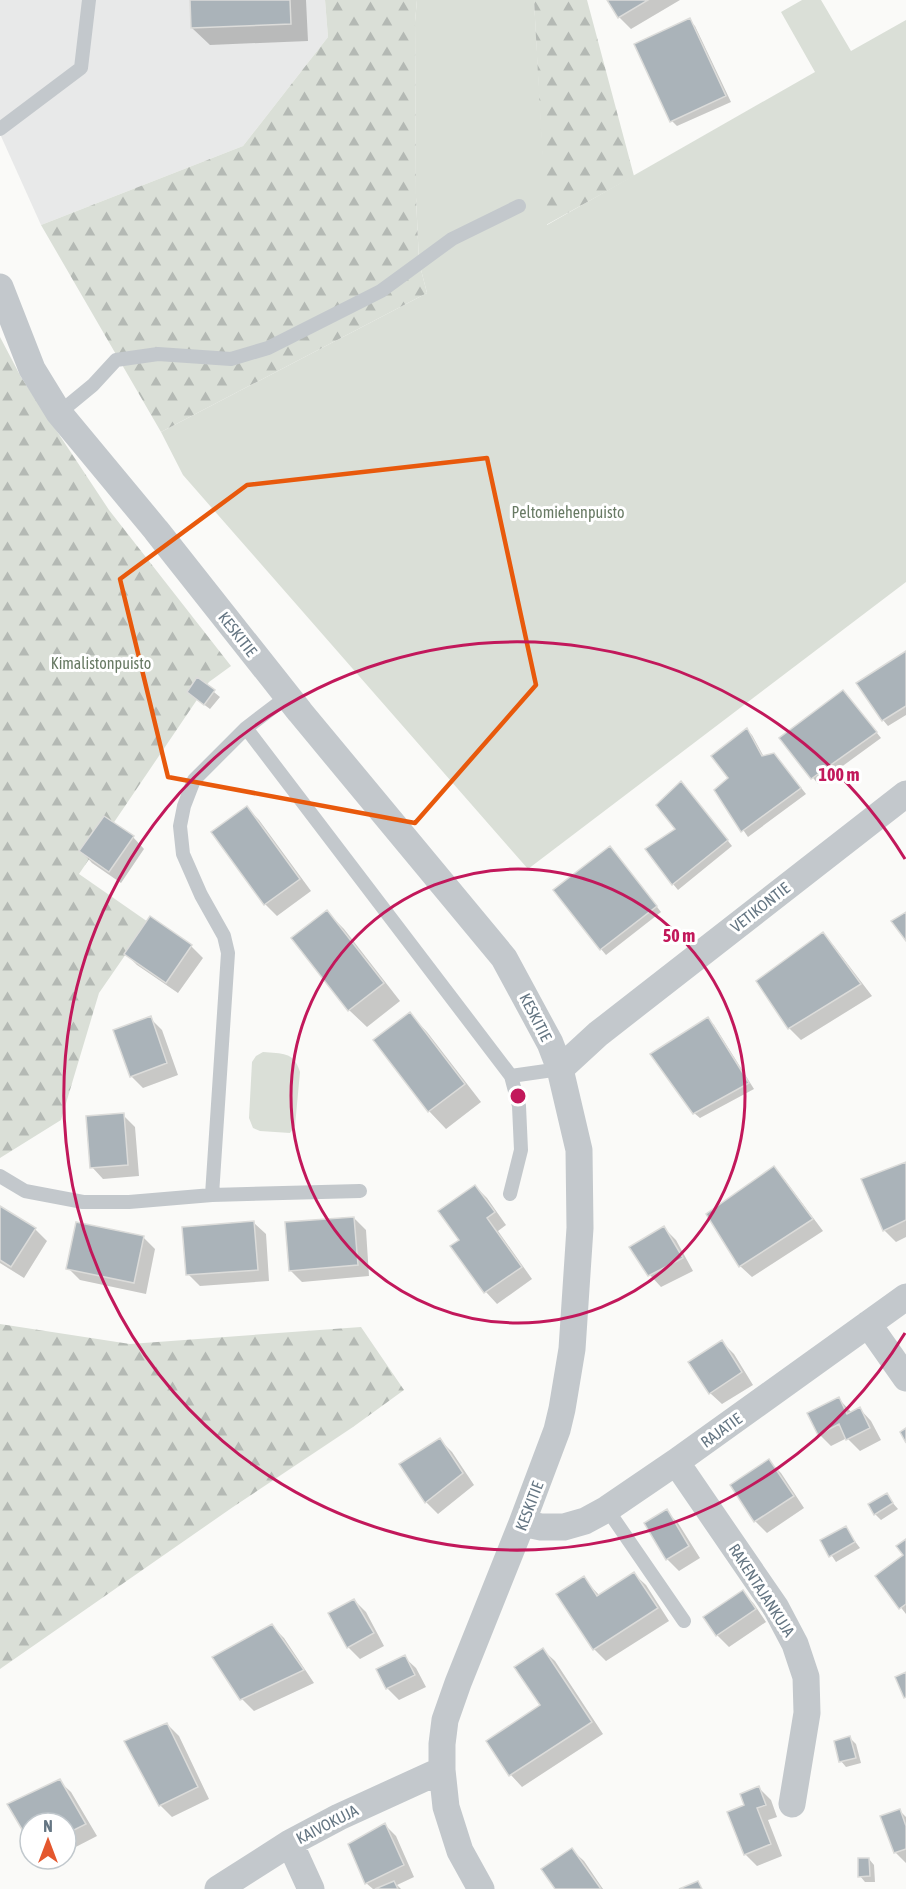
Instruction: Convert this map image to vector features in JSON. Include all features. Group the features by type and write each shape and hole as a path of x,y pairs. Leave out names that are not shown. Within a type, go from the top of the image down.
{"street":[{"name":"KESKITIE","path":"0,287 32,369 59,413 504,958 550,1043 560,1069 579,1150 580,1228 572,1349 557,1430 445,1720 441,1744 446,1807 460,1851 481,1889"},
{"name":"VETIKONTIE","path":"560,1069 598,1034 906,794"},
{"name":"RAJATIE","path":"522,1523 541,1527 564,1527 585,1521 607,1509 906,1297"},
{"path":"868,1324 906,1378"},
{"name":"RAKENTAJANKUJA","path":"676,1462 776,1608 795,1644 806,1677 807,1713 792,1804"},
{"name":"KAIVOKUJA","path":"218,1889 290,1843 339,1817 442,1770"},
{"path":"290,1843 311,1889"}],"lane":[{"path":"0,129 81,68 89,0"},
{"path":"59,413 93,385 116,360 158,354 231,359 268,348 381,291 452,240 519,206"},
{"path":"212,1195 228,953 224,936 201,896 183,854 180,826 183,806 194,780 246,728 288,696"},
{"path":"246,728 511,1076 519,1106 521,1150 510,1194"},
{"path":"511,1076 560,1069"},
{"path":"0,1176 25,1191 83,1202 129,1202 212,1195 360,1191"},
{"path":"607,1509 684,1621"}],"highlighted area":[{"path":"487,458 536,685 415,823 168,777 120,579 247,485"}],"shaded area":[{"path":"0,0 325,0 328,37 243,146 41,225 0,134"}],"green space":[{"path":"325,0 417,0 415,22 416,197 419,262 427,293 161,432 41,225 243,146 328,37"},
{"name":"Peltomiehenpuisto","path":"417,0 534,0 547,225 815,72 781,12 802,0 821,0 851,51 906,20 906,582 528,869 183,475 161,432 427,293 419,262 416,197 415,22"},
{"path":"534,0 587,0 634,176 546,225"},
{"name":"Kimalistonpuisto","path":"0,337 21,377 109,510 231,666 209,682 79,874 148,922 99,993 61,1120 0,1158"},
{"path":"263,1052 291,1057 300,1072 295,1126 290,1133 260,1131 253,1128 249,1118 252,1062"},
{"path":"0,1324 130,1344 361,1327 404,1390 0,1669"}],"building":[{"path":"190,0 290,0 291,24 191,28"},
{"path":"607,0 648,0 618,18"},
{"path":"690,18 726,96 670,122 634,44"},
{"path":"906,651 906,706 882,721 856,683"},
{"path":"197,677 215,690 204,705 187,692"},
{"path":"843,690 877,732 811,779 779,738"},
{"path":"747,728 762,756 774,753 801,788 741,832 714,790 728,778 711,756"},
{"path":"681,781 728,840 672,885 645,849 675,829 656,805"},
{"path":"247,806 300,879 264,905 211,832"},
{"path":"104,816 134,836 109,872 79,851"},
{"path":"610,846 657,906 600,950 553,890"},
{"path":"327,910 384,983 348,1011 291,938"},
{"path":"906,912 906,941 891,921"},
{"path":"150,916 192,945 166,983 124,954"},
{"path":"823,932 861,984 788,1029 756,981"},
{"path":"410,1012 465,1084 428,1112 373,1040"},
{"path":"151,1016 167,1063 130,1077 113,1030"},
{"path":"708,1017 749,1083 693,1114 650,1054"},
{"path":"124,1113 128,1165 90,1168 86,1116"},
{"path":"906,1162 906,1220 883,1231 861,1179"},
{"path":"774,1166 813,1219 739,1267 706,1214"},
{"path":"475,1185 495,1212 487,1218 522,1267 484,1293 450,1246 459,1240 438,1211"},
{"path":"0,1206 36,1228 11,1267 0,1260"},
{"path":"354,1217 358,1265 289,1271 285,1222"},
{"path":"254,1221 258,1270 186,1275 182,1227"},
{"path":"76,1222 144,1236 134,1283 66,1269"},
{"path":"664,1226 683,1258 648,1276 629,1247"},
{"path":"722,1340 742,1372 709,1394 688,1362"},
{"path":"839,1397 847,1414 860,1407 870,1428 846,1440 839,1424 818,1435 807,1413"},
{"path":"906,1428 906,1443 900,1432"},
{"path":"440,1438 463,1473 425,1503 399,1464"},
{"path":"769,1459 794,1496 754,1522 730,1485"},
{"path":"887,1493 893,1503 874,1515 868,1504"},
{"path":"667,1509 689,1546 666,1560 644,1523"},
{"path":"846,1526 855,1542 829,1557 820,1540"},
{"path":"906,1539 906,1604 899,1609 875,1576 903,1555 896,1546"},
{"path":"634,1572 658,1608 593,1650 556,1594 584,1576 597,1596"},
{"path":"743,1590 756,1609 716,1636 703,1617"},
{"path":"354,1599 374,1633 347,1648 328,1613"},
{"path":"272,1624 304,1670 240,1700 212,1657"},
{"path":"543,1648 592,1722 509,1776 486,1741 540,1705 514,1667"},
{"path":"405,1655 415,1675 386,1689 376,1669"},
{"path":"906,1672 906,1697 904,1698 895,1677"},
{"path":"167,1723 198,1787 159,1806 124,1741"},
{"path":"850,1736 856,1758 839,1762 834,1741"},
{"path":"60,1779 86,1824 78,1828 78,1811 18,1811 18,1823 7,1804"},
{"path":"759,1786 766,1805 757,1808 771,1844 744,1855 727,1812 744,1805 740,1794"},
{"path":"900,1809 906,1826 906,1849 894,1853 880,1816"},
{"path":"385,1823 404,1865 365,1884 348,1844"},
{"path":"572,1848 601,1889 555,1889 541,1869"},
{"path":"858,1858 869,1858 870,1876 858,1877"},
{"path":"394,1881 398,1889 375,1889"},
{"path":"698,1881 702,1889 679,1889"}]}
